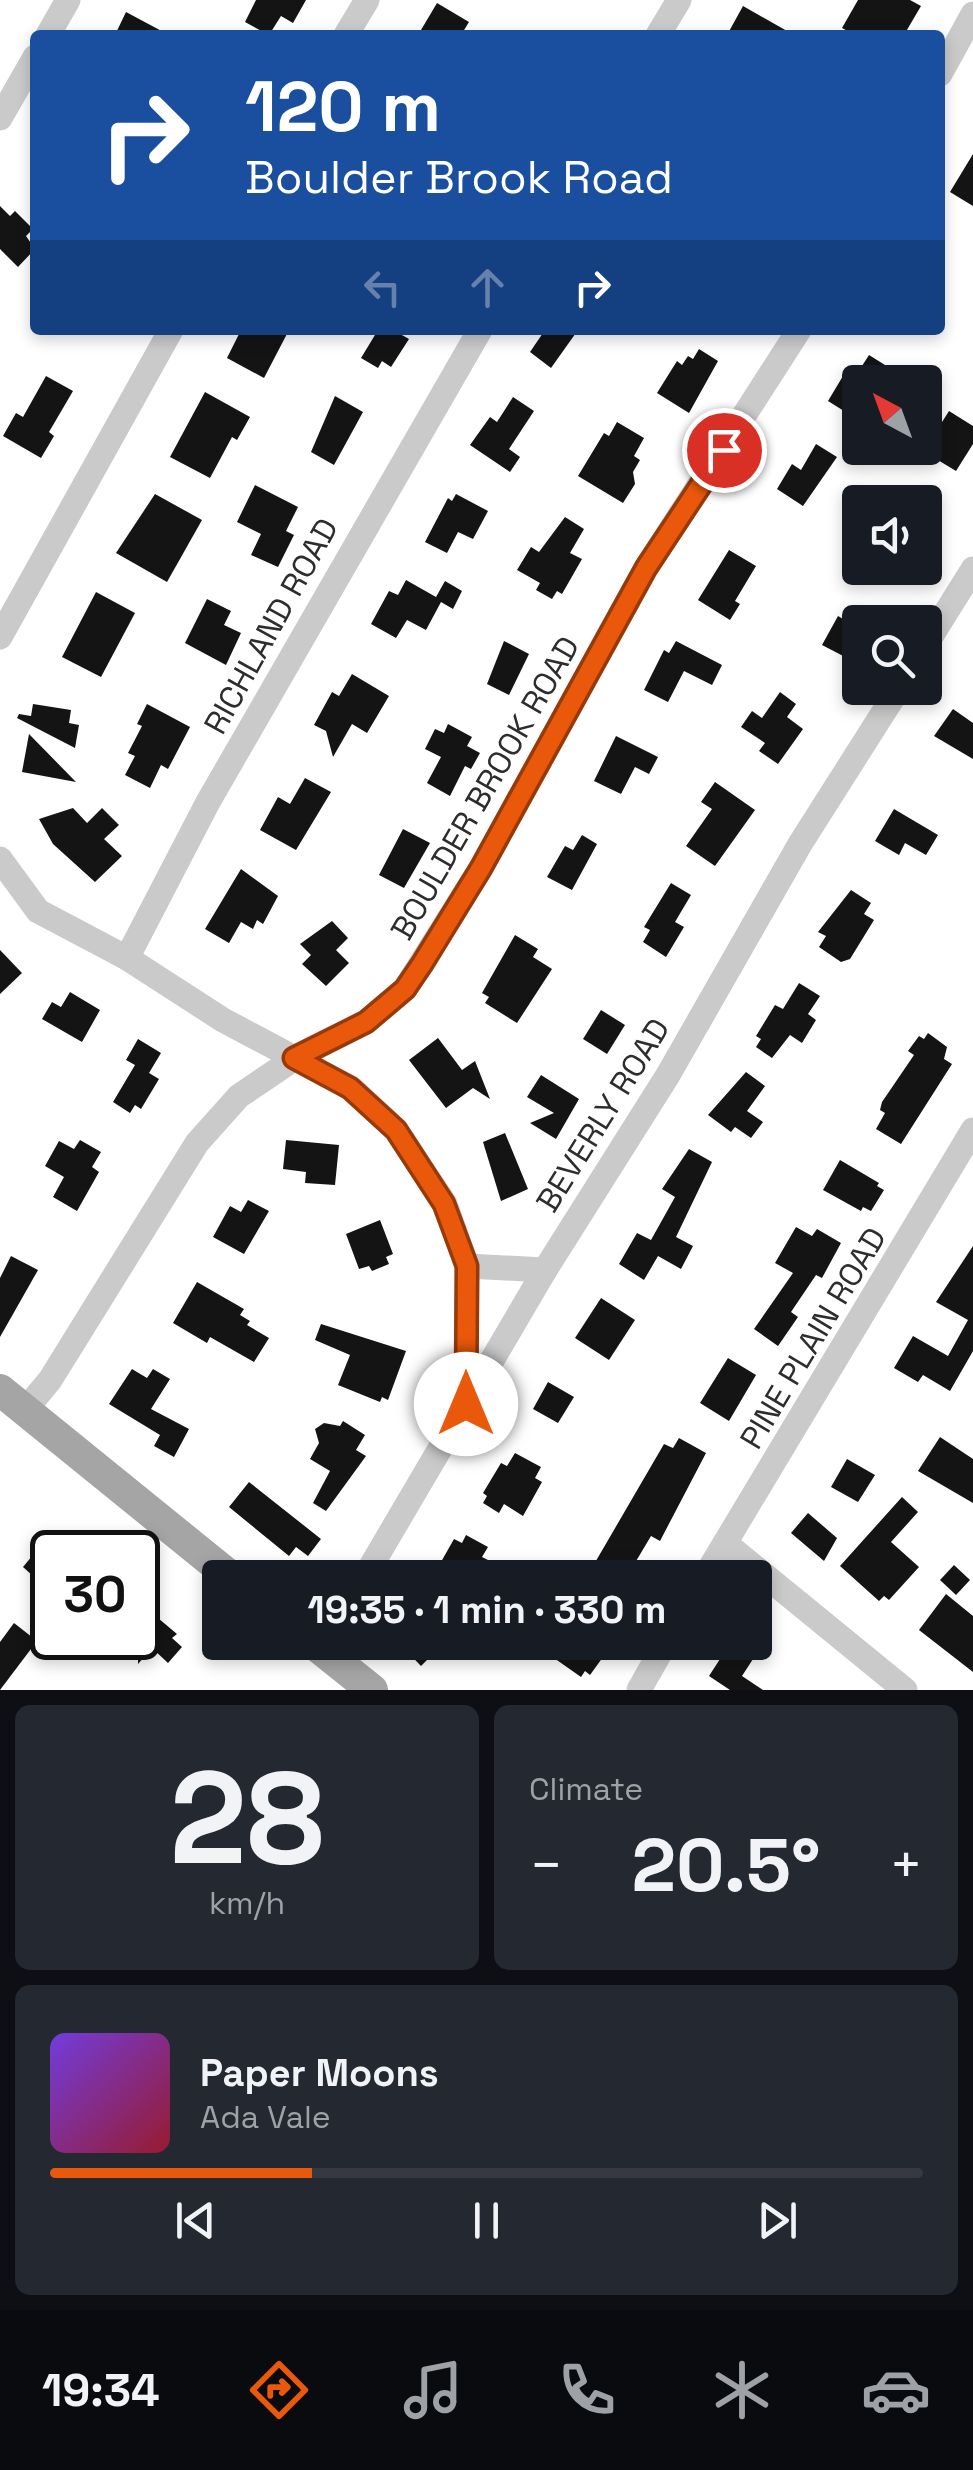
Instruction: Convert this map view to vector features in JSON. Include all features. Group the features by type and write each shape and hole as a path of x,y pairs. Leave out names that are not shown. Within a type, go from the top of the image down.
{"main road":[{"path":"12,1400 210,1560"},
{"path":"334,1660 363,1687"}],"street":[{"path":"51,30 68,0"},
{"path":"349,30 367,0"},
{"path":"661,30 679,0"},
{"path":"945,65 973,14"},
{"path":"0,118 30,66"},
{"path":"0,637 167,335"},
{"name":"RICHLAND ROAD","path":"127,958 218,786 477,335"},
{"name":"BOULDER BROOK ROAD","path":"12,1400 50,1380 197,1143 239,1096 294,1058 366,1022 405,989 440,940 646,568 796,335"},
{"path":"942,619 973,570"},
{"name":"BEVERLY ROAD","path":"375,1560 545,1270 668,1075 800,844 888,705"},
{"path":"0,859 38,911 127,958 223,1020 350,1088 396,1130 444,1204 467,1266 466,1404"},
{"name":"PINE PLAIN ROAD","path":"715,1560 973,1130"},
{"path":"467,1266 545,1270"},
{"path":"725,1543 905,1690"},
{"path":"639,1690 656,1660"}],"building":[{"path":"256,0 306,0 293,23 281,16 272,30 260,30 245,22"},
{"path":"858,0 910,0 921,6 907,30 842,28"},
{"path":"437,3 469,22 464,30 421,30"},
{"path":"743,6 785,30 730,30"},
{"path":"126,12 160,30 117,30"},
{"path":"973,154 973,206 950,192"},
{"path":"0,206 10,216 15,211 30,226 26,236 30,254 18,267 0,249"},
{"path":"238,335 286,335 264,378 227,358"},
{"path":"375,335 402,335 409,339 391,367 382,361 378,368 361,358"},
{"path":"542,335 574,335 551,368 530,352"},
{"path":"699,349 718,361 689,413 657,393 677,361 682,365 688,356 693,359"},
{"path":"869,355 885,365 863,365"},
{"path":"46,376 73,391 49,432 54,436 41,458 3,436 16,413 23,417"},
{"path":"842,378 842,410 828,401"},
{"path":"205,392 250,417 237,440 232,437 210,478 170,457"},
{"path":"335,396 363,412 334,465 311,452"},
{"path":"513,397 534,411 509,449 520,457 510,472 470,445 490,417 497,422"},
{"path":"949,411 973,426 973,444 956,471 942,463 942,422"},
{"path":"617,422 644,438 634,456 640,460 633,472 635,484 623,503 578,476 604,433 609,436"},
{"path":"816,444 837,457 803,506 777,489 792,464 801,470"},
{"path":"255,485 298,507 286,531 294,535 278,567 251,555 261,534 237,522"},
{"path":"155,494 202,520 167,582 116,553"},
{"path":"456,494 488,511 473,539 458,532 447,553 425,542 448,498 452,501"},
{"path":"565,517 584,529 570,553 582,559 562,594 557,591 552,599 536,590 540,583 517,570 531,547 539,552"},
{"path":"729,550 756,566 735,601 740,604 730,620 698,600"},
{"path":"406,580 436,597 445,581 462,591 453,609 441,602 426,630 407,620 396,638 371,624 389,591 398,595"},
{"path":"96,592 135,613 101,677 62,657"},
{"path":"207,599 231,611 224,625 241,633 226,665 185,643"},
{"path":"838,616 842,618 842,655 822,645"},
{"path":"504,641 529,654 509,695 487,684"},
{"path":"676,641 722,665 712,685 684,671 668,702 644,690 664,650 669,653"},
{"path":"352,674 389,696 367,733 352,724 333,757 326,731 314,725 332,692 339,696"},
{"path":"780,692 796,704 787,717 803,729 778,764 759,751 765,743 741,727 752,711 762,718"},
{"path":"33,704 71,710 69,723 79,725 75,748 17,718 19,714 31,716"},
{"path":"147,704 190,727 168,769 161,765 150,788 125,775 135,756 128,753 142,726 137,724"},
{"path":"953,709 973,723 973,759 934,736"},
{"path":"448,724 472,737 467,746 480,753 471,769 465,766 450,796 427,783 441,757 425,749 435,729 444,733"},
{"path":"29,734 76,782 22,772"},
{"path":"616,736 658,757 649,774 635,767 621,794 594,781"},
{"path":"305,778 331,792 296,850 260,830 278,797 290,804"},
{"path":"715,782 755,810 715,866 686,846 712,809 701,802"},
{"path":"73,808 87,823 102,808 119,825 104,839 122,856 95,882 53,844 39,819"},
{"path":"894,809 938,835 926,855 905,843 899,855 875,841"},
{"path":"403,829 430,843 404,888 379,875"},
{"path":"582,835 597,844 572,890 547,877 565,846 573,850"},
{"path":"241,869 278,896 263,924 257,920 253,929 241,922 229,943 205,929"},
{"path":"671,883 691,895 675,922 684,927 666,957 643,942 650,930 644,927"},
{"path":"851,890 871,903 864,914 874,920 850,959 841,962 819,947 826,936 818,932"},
{"path":"332,921 348,938 336,950 349,963 326,986 302,964 311,955 300,944"},
{"path":"515,935 538,949 533,957 552,969 517,1023 485,1003 489,997 482,993"},
{"path":"0,950 22,973 0,994"},
{"path":"799,983 820,996 808,1014 816,1020 802,1043 790,1035 772,1058 756,1047 761,1039 756,1036 775,1005 783,1009"},
{"path":"70,992 100,1010 82,1042 42,1019 52,1002 61,1007"},
{"path":"601,1010 625,1025 607,1054 583,1039"},
{"path":"928,1033 947,1047 944,1059 952,1064 901,1144 876,1129 885,1113 880,1110 914,1055 908,1051 919,1036 924,1039"},
{"path":"438,1038 462,1070 475,1061 490,1099 473,1088 446,1108 409,1060"},
{"path":"138,1039 161,1053 149,1073 159,1079 141,1109 135,1105 130,1113 113,1102 135,1065 126,1060"},
{"path":"746,1072 765,1086 747,1111 763,1122 751,1138 735,1127 731,1132 708,1115"},
{"path":"541,1075 579,1099 556,1139 530,1123 554,1113 527,1097"},
{"path":"505,1133 528,1189 501,1201 483,1142"},
{"path":"80,1140 101,1152 92,1167 99,1172 77,1211 53,1197 64,1177 45,1166 59,1141 74,1149"},
{"path":"286,1140 339,1145 335,1185 305,1183 306,1172 283,1169"},
{"path":"689,1149 712,1162 676,1237 693,1246 681,1269 658,1256 644,1280 619,1264 637,1233 651,1240 675,1197 662,1189"},
{"path":"840,1160 884,1190 871,1211 863,1207 861,1211 823,1190"},
{"path":"248,1200 269,1211 244,1254 213,1237 230,1206 241,1212"},
{"path":"380,1220 393,1254 386,1257 389,1264 372,1271 369,1266 359,1269 346,1234"},
{"path":"796,1227 812,1236 817,1229 841,1243 822,1278 816,1275 791,1312 798,1317 778,1346 754,1329 793,1273 775,1263"},
{"path":"973,1246 973,1351 950,1391 923,1375 918,1382 894,1368 913,1336 948,1356 968,1320 936,1302"},
{"path":"11,1256 38,1270 0,1337 0,1278"},
{"path":"197,1282 244,1309 240,1315 250,1321 247,1325 269,1338 254,1362 210,1337 207,1343 173,1323"},
{"path":"601,1298 635,1320 609,1360 575,1338"},
{"path":"321,1324 406,1351 388,1400 382,1397 380,1402 338,1385 350,1355 315,1340"},
{"path":"728,1358 756,1375 729,1421 700,1403"},
{"path":"132,1369 147,1378 153,1369 170,1379 151,1409 189,1429 174,1457 154,1446 160,1435 109,1404"},
{"path":"548,1382 574,1397 558,1423 533,1409"},
{"path":"343,1421 365,1435 356,1450 366,1456 326,1511 313,1503 330,1471 310,1459 319,1443 315,1429 324,1423 340,1426"},
{"path":"940,1437 973,1459 973,1503 918,1471"},
{"path":"679,1438 706,1453 660,1541 651,1536 637,1560 596,1560 664,1444 673,1448"},
{"path":"515,1453 541,1467 535,1478 542,1482 523,1516 504,1504 499,1513 483,1503 487,1496 483,1493 501,1463 507,1466"},
{"path":"847,1459 875,1475 858,1502 831,1487"},
{"path":"249,1482 321,1539 308,1556 296,1547 289,1556 229,1507"},
{"path":"902,1497 918,1512 891,1542 919,1567 889,1600 884,1596 879,1601 840,1566"},
{"path":"808,1513 837,1538 824,1561 791,1533"},
{"path":"466,1535 488,1547 482,1557 488,1560 442,1560 454,1539 462,1543"},
{"path":"954,1565 970,1580 956,1595 940,1580"},
{"path":"946,1594 973,1616 973,1672 919,1630"},
{"path":"160,1620 177,1634 172,1638 182,1647 168,1663 160,1656"},
{"path":"14,1623 30,1636 30,1650 0,1690 0,1642"},
{"path":"557,1660 601,1660 590,1675 585,1671 581,1677"},
{"path":"719,1660 752,1660 742,1676 763,1690 730,1690 709,1676"}],"route":[{"path":"466,1404 467,1266 444,1204 396,1130 350,1088 294,1058 366,1022 405,989 440,940 646,568 724,450"}]}
